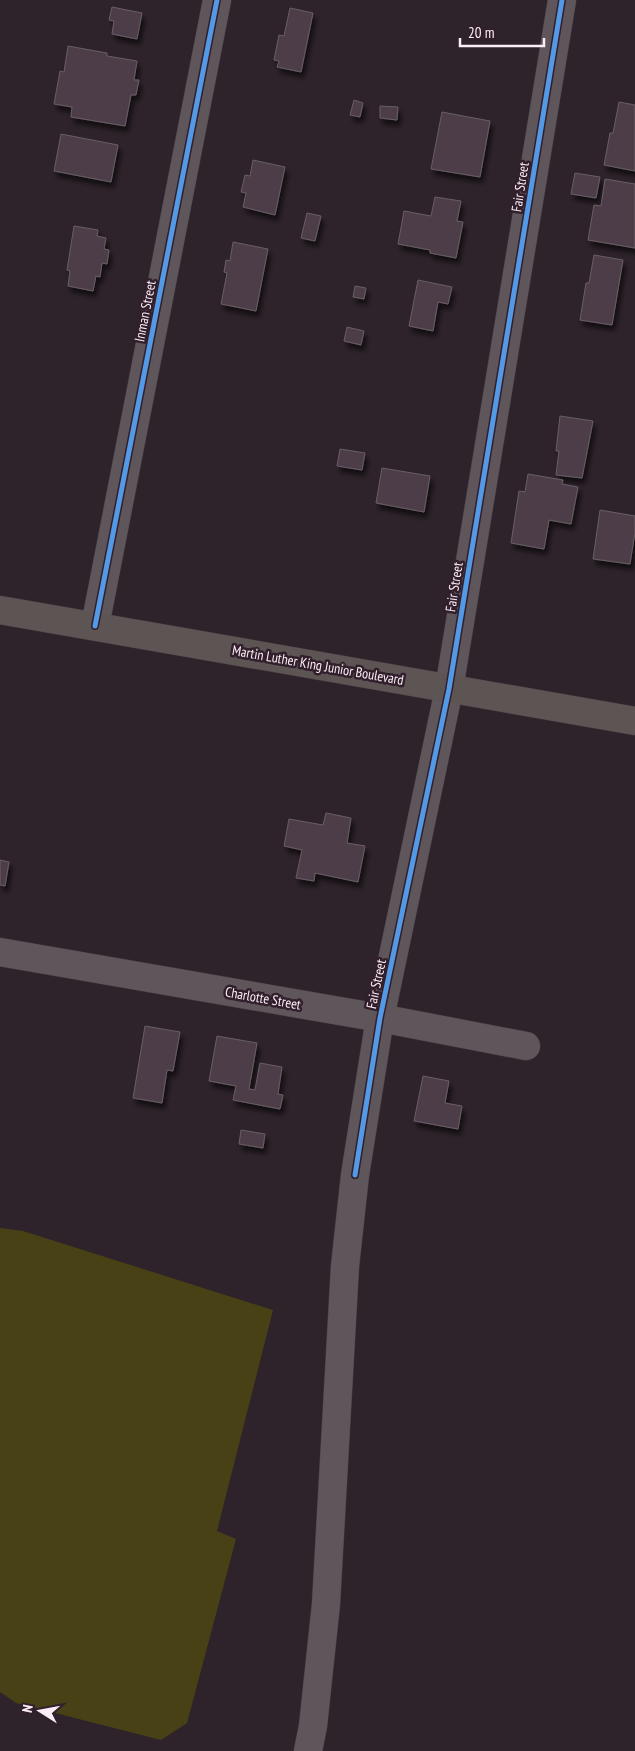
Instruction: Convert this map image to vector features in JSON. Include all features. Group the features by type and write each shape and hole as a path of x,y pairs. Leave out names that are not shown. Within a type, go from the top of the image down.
{"main road":[{"name":"Martin Luther King Junior Boulevard","path":"0,610 635,721"}],"street":[{"name":"Inman Street","path":"95,626 216,0"},
{"name":"Fair Street","path":"308,1751 313,1726 326,1604 345,1266 355,1175 380,1018 449,688 562,0"},
{"name":"Charlotte Street","path":"0,952 380,1018 526,1046"}],"shaded area":[{"path":"0,1228 23,1231 273,1310 217,1531 236,1539 187,1723 161,1740 16,1703 0,1692"}],"building":[{"path":"112,7 142,13 137,39 112,34 114,21 109,20"},
{"path":"290,8 313,13 301,72 277,67 279,61 274,60 279,35 284,36"},
{"path":"68,46 137,61 134,80 139,80 136,95 131,95 125,126 71,117 72,107 54,104 60,71 64,72"},
{"path":"354,100 363,103 360,117 350,115"},
{"path":"619,102 635,105 635,171 604,165 610,133 613,133"},
{"path":"380,106 398,107 397,120 380,118"},
{"path":"442,112 490,121 480,177 431,169"},
{"path":"61,134 118,145 111,182 54,171"},
{"path":"253,160 285,167 275,215 243,207 246,193 241,192 245,175 250,176"},
{"path":"575,173 600,177 596,198 571,194"},
{"path":"605,179 635,184 635,248 588,240 594,205 601,206"},
{"path":"435,197 461,201 457,221 463,222 456,258 430,253 430,250 398,244 404,211 431,216"},
{"path":"307,213 321,216 315,241 301,238"},
{"path":"74,226 98,230 97,236 106,238 104,249 109,250 107,264 102,263 100,277 96,276 93,291 68,286 70,271 67,270"},
{"path":"233,242 268,249 256,311 221,304 227,273 224,272 226,260 230,261"},
{"path":"594,255 623,260 612,325 580,320 586,283 589,283"},
{"path":"418,280 452,287 448,304 438,302 433,331 409,326"},
{"path":"355,286 366,288 364,299 353,297"},
{"path":"347,327 364,331 361,345 344,341"},
{"path":"560,416 593,421 582,478 556,475 559,451 556,451"},
{"path":"340,449 365,453 362,470 337,466"},
{"path":"382,468 430,476 424,512 376,503"},
{"path":"528,474 563,480 562,484 578,487 571,524 549,520 544,549 511,543 519,491 525,492"},
{"path":"600,510 635,516 635,532 630,564 593,559"},
{"path":"326,813 351,818 347,843 365,846 358,882 315,873 314,881 296,878 302,850 284,846 289,819 323,825"},
{"path":"0,860 9,862 5,886 0,885"},
{"path":"145,1026 180,1032 173,1071 167,1070 162,1103 133,1098"},
{"path":"217,1036 257,1043 249,1089 255,1090 260,1063 282,1067 278,1094 283,1095 280,1109 233,1100 236,1086 209,1081"},
{"path":"423,1076 449,1081 445,1103 462,1106 458,1129 414,1121"},
{"path":"241,1130 265,1134 263,1148 239,1144"}],"cycle path":[{"path":"95,626 217,0"},
{"path":"355,1175 380,1018 449,689 562,0"}]}
